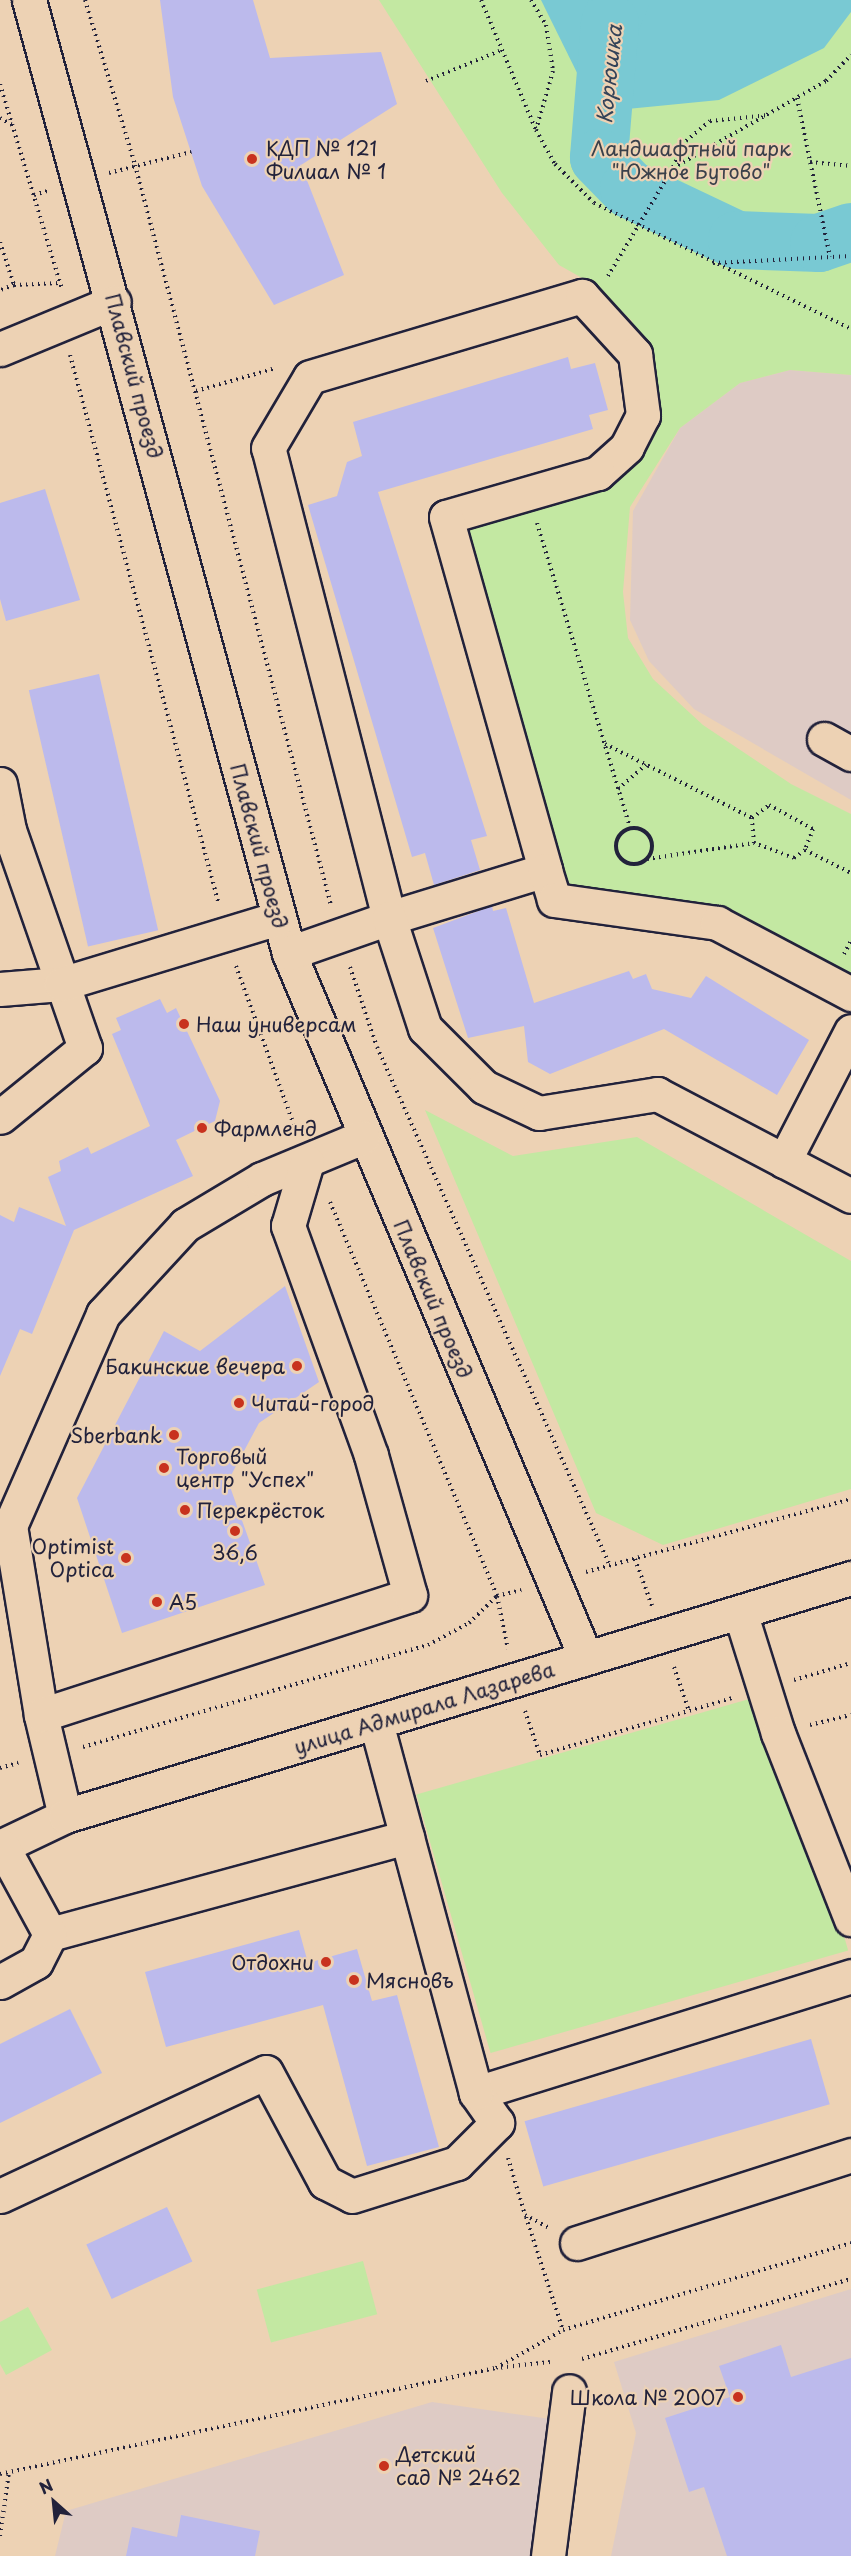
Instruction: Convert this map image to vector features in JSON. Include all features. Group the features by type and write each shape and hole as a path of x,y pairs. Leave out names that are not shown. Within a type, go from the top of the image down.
{"street":[{"name":"Плавский проезд","path":"29,0 114,302 289,953 363,1137 586,1658"},
{"path":"851,994 717,923 554,900 446,517 598,473 627,447 644,415 634,354 582,296 310,377 268,448 389,918 425,1028 484,1087 539,1113 657,1094 851,1196"},
{"path":"0,349 114,302"},
{"path":"0,784 9,830 85,1048 0,1117"},
{"path":"289,953 389,918 545,870"},
{"path":"0,989 61,984 278,918"},
{"path":"784,1161 851,1031"},
{"path":"65,1816 41,1715 10,1526 103,1314 185,1225 262,1179 363,1137"},
{"path":"41,1715 410,1595 371,1455 288,1226 307,1162"},
{"name":"улица Адмирала Лазарева","path":"1,1846 65,1816 851,1578"},
{"path":"740,1612 777,1733 851,1919"},
{"path":"0,2196 266,2072 325,2182 352,2196 457,2163 497,2124 476,2093 376,1722"},
{"path":"0,1982 36,1962 50,1934 407,1837"},
{"path":"1,1846 50,1934"},
{"path":"476,2093 851,1976"},
{"path":"577,2243 851,2154"},
{"path":"548,2556 573,2375"}],"path":[{"path":"481,0 536,130 555,164 594,203 638,229 851,329"},
{"path":"531,0 546,25 553,71 536,130"},
{"path":"426,81 502,50"},
{"path":"673,168 826,81 851,55"},
{"path":"797,98 830,257"},
{"path":"624,252 668,178 686,141 710,121 768,114"},
{"path":"0,118 13,126"},
{"path":"81,183 191,152"},
{"path":"810,162 851,166"},
{"path":"0,242 15,285"},
{"path":"713,263 851,256"},
{"path":"0,290 15,285 60,283"},
{"path":"195,391 287,365 310,377"},
{"path":"528,494 630,828"},
{"path":"605,744 752,818"},
{"path":"618,789 646,765"},
{"path":"630,828 615,846 619,858 630,865 646,859 754,843 794,858 805,850 813,829 799,817 769,805 752,818"},
{"path":"752,818 754,843"},
{"path":"630,828 644,831 652,840 646,859"},
{"path":"805,850 851,873"},
{"path":"0,1768 50,1754 104,1743 428,1645 469,1623 497,1596 851,1499"},
{"path":"497,1596 514,1681 540,1755 851,1663"},
{"path":"777,1733 851,1715"},
{"path":"497,2124 563,2330"},
{"path":"525,2215 577,2243"},
{"path":"496,2368 563,2330 851,2243"},
{"path":"573,2375 851,2279"},
{"path":"0,2474 496,2368 554,2362"},
{"path":"0,2536 9,2472"}],"shaded area":[{"path":"790,370 851,375 851,800 694,709 649,661 630,620 633,511 680,428 740,383"},
{"name":"Школа № 2007","path":"851,2289 851,2556 611,2556 636,2433 614,2362"},
{"name":"Детский сад № 2462","path":"432,2402 557,2420 535,2556 55,2556 66,2511"}],"green space":[{"name":"Ландшафтный парк \"Южное Бутово\"","path":"379,0 851,0 851,375 790,370 740,383 680,428 630,507 623,592 628,638 653,679 703,725 791,784 851,814 851,979 568,889 464,524 601,487 654,409 632,321 591,283 559,265 502,193"},
{"path":"425,1110 513,1156 637,1137 851,1261 851,1489 663,1545 596,1513"},
{"path":"774,1692 848,1951 491,2053 416,1795"},
{"path":"363,2261 377,2314 271,2343 257,2289"},
{"path":"28,2307 52,2350 6,2375 0,2364 0,2322"}],"water":[{"path":"541,0 851,0 851,12 824,48 719,100 617,110 589,97"}],"building":[{"name":"КДП № 121 Филиал № 1","path":"160,0 253,0 270,58 381,52 397,104 301,165 344,275 274,305 202,186 173,97"},
{"path":"568,357 571,369 595,363 608,410 589,415 593,429 378,492 487,836 471,840 480,870 434,885 425,853 412,857 308,505 337,496 347,462 362,456 353,422"},
{"path":"45,489 80,600 6,621 0,599 0,503"},
{"path":"99,674 158,930 88,946 29,690"},
{"path":"492,906 493,911 506,908 534,1003 629,971 633,979 646,974 652,989 691,998 706,976 809,1040 777,1095 664,1029 550,1074 528,1062 524,1026 468,1038 433,928"},
{"path":"160,999 167,1013 176,1008 220,1101 215,1121 176,1140 193,1176 74,1230 32,1334 20,1329 0,1376 0,1215 14,1222 19,1207 66,1226 48,1177 61,1171 59,1161 88,1147 91,1154 150,1126 112,1034 121,1030 116,1018"},
{"name":"Торговый центр \"Успех\"","path":"285,1286 319,1382 259,1423 228,1481 265,1585 122,1633 77,1498 164,1331 200,1351"},
{"path":"299,1930 308,1963 357,1949 372,2001 397,1995 439,2147 367,2166 323,2005 166,2047 145,1972"},
{"path":"70,2009 102,2073 0,2123 0,2044"},
{"path":"811,2039 830,2104 543,2187 525,2121"},
{"path":"167,2207 192,2261 112,2299 86,2245"},
{"path":"781,2345 791,2377 851,2358 851,2556 727,2556 704,2487 689,2492 665,2418 730,2397 719,2366"},
{"path":"181,2515 260,2531 255,2556 126,2556 132,2527 177,2537"}],"waterway":[{"name":"Корюшка","path":"620,0 610,23 599,158 629,189 737,240 819,243 851,232"}],"place":[{"name":"КДП № 121 Филиал № 1","path":"252,159"},
{"name":"Наш универсам","path":"184,1024"},
{"name":"Фармленд","path":"202,1128"},
{"name":"Бакинские вечера","path":"297,1366"},
{"name":"Читай-город","path":"239,1403"},
{"name":"Sberbank","path":"174,1435"},
{"name":"Торговый центр \"Успех\"","path":"164,1468"},
{"name":"Перекрёсток","path":"185,1510"},
{"name":"36,6","path":"235,1531"},
{"name":"Optimist Optica","path":"126,1558"},
{"name":"А5","path":"157,1602"},
{"name":"Отдохни","path":"326,1962"},
{"name":"Мясновъ","path":"354,1980"},
{"name":"Школа № 2007","path":"738,2397"},
{"name":"Детский сад № 2462","path":"384,2466"}]}
